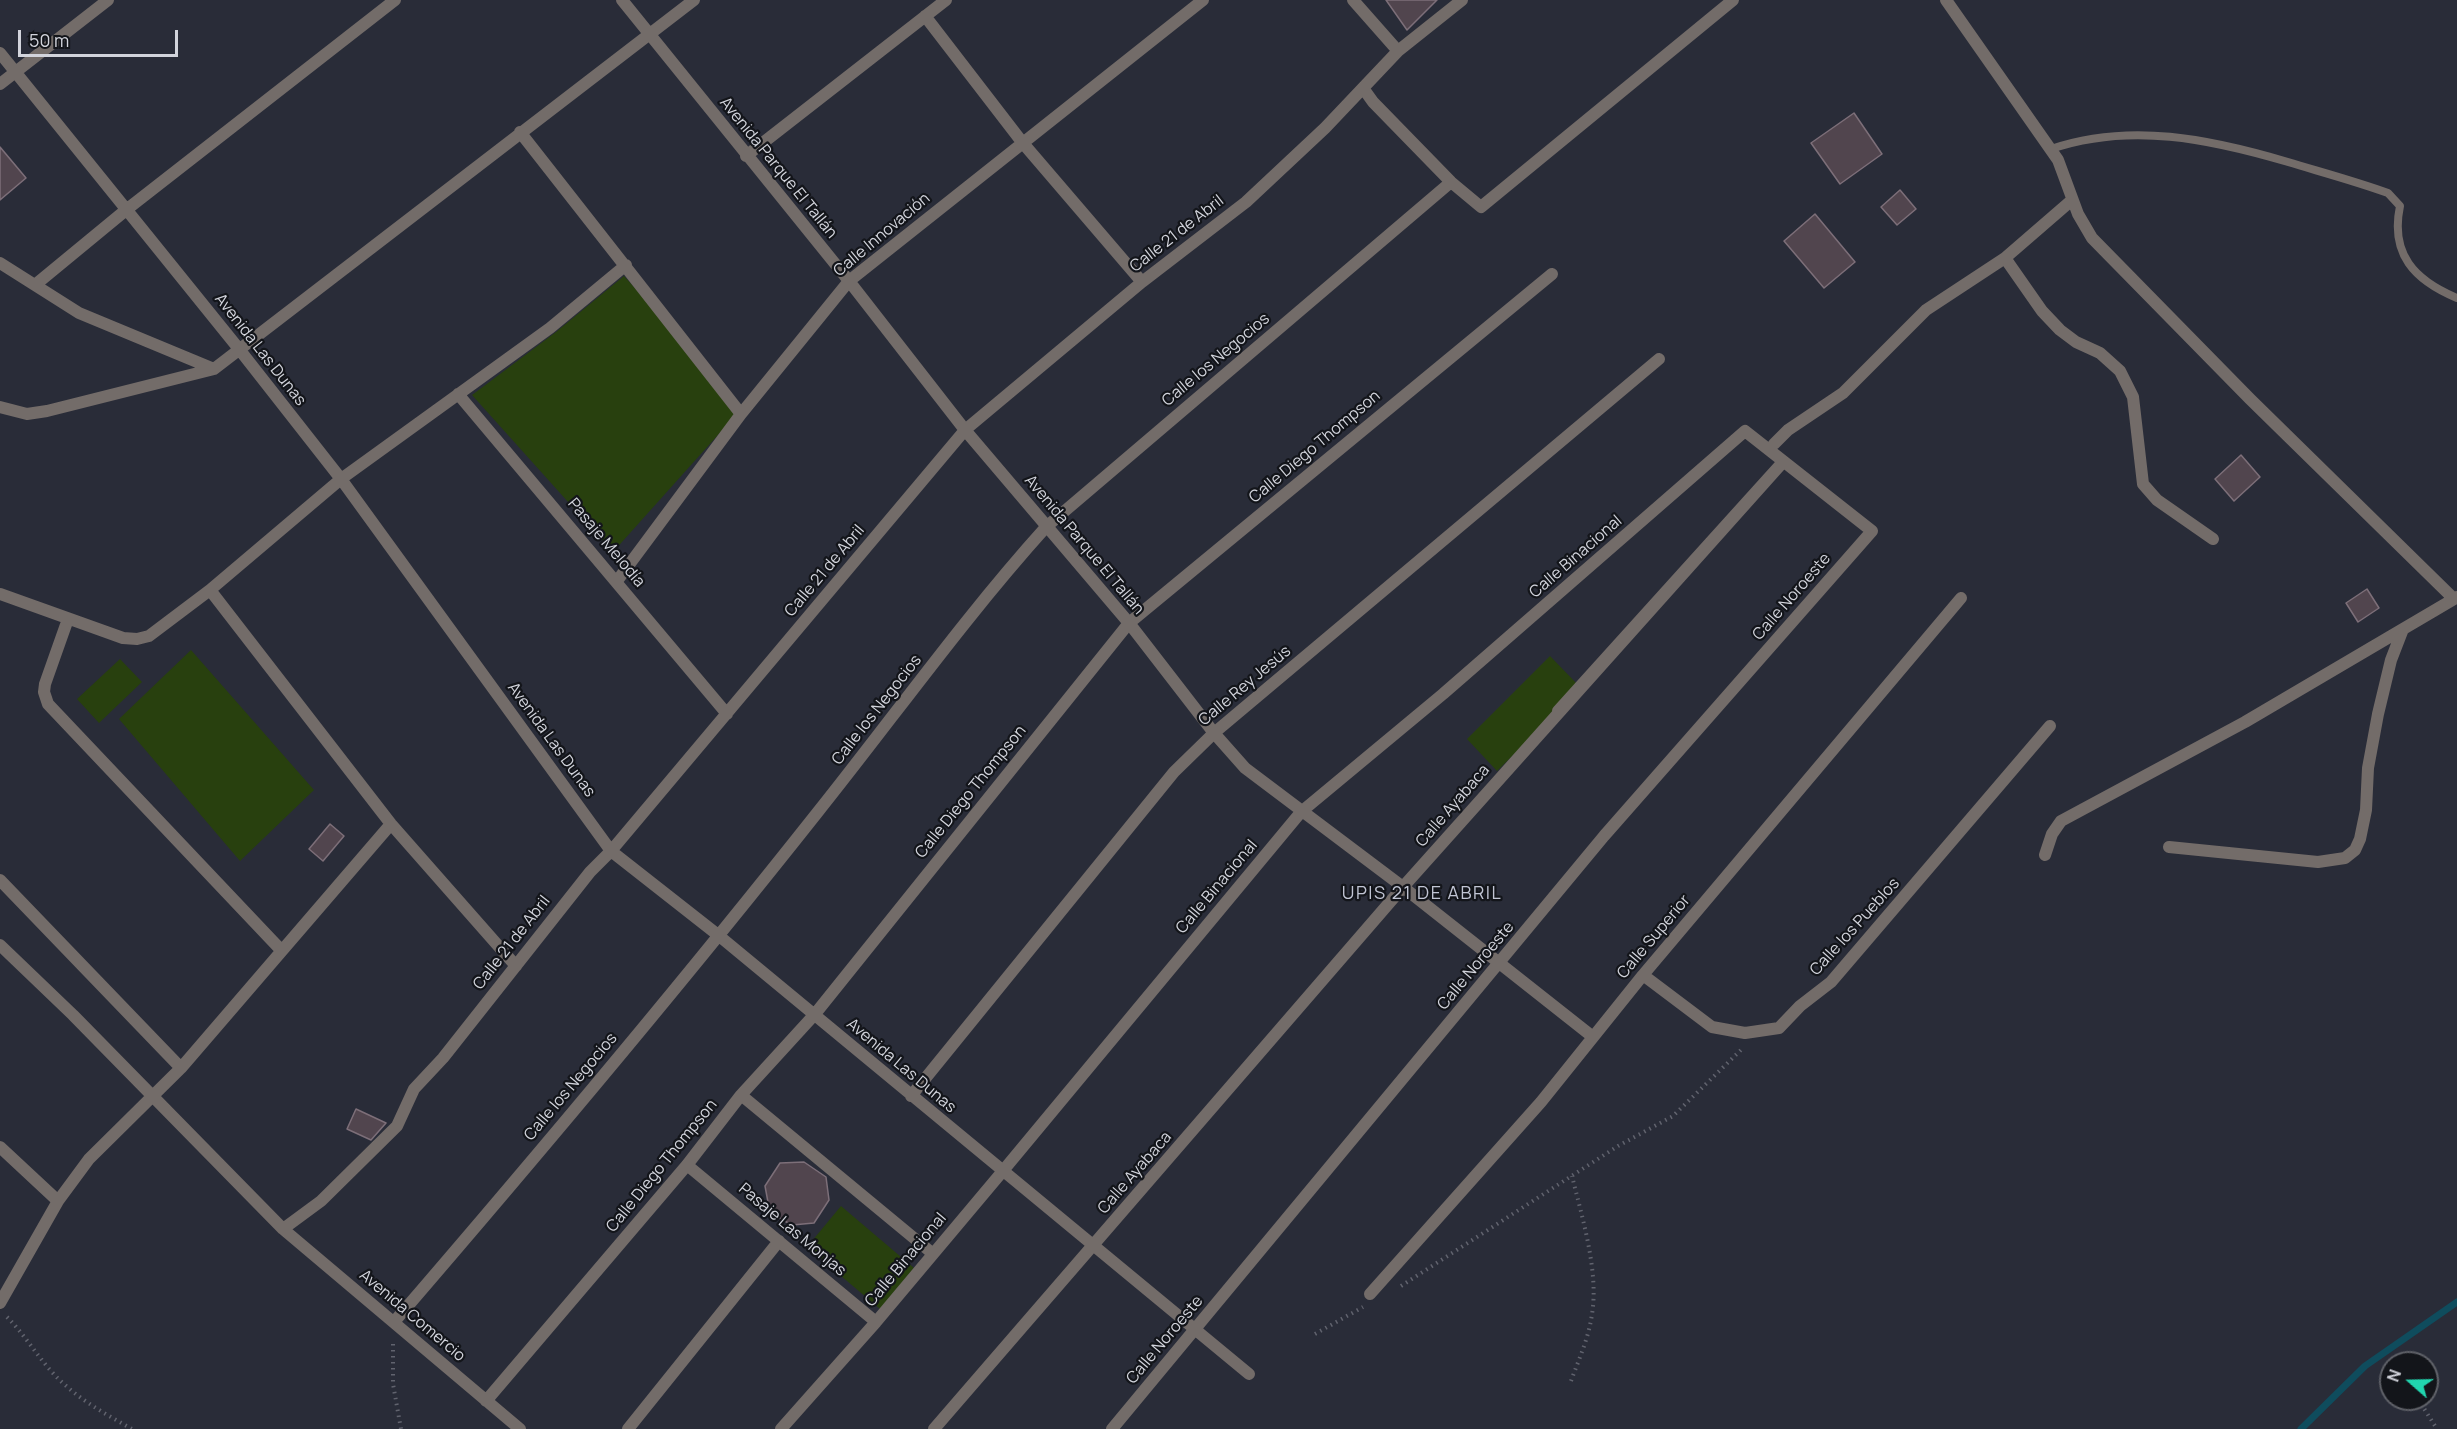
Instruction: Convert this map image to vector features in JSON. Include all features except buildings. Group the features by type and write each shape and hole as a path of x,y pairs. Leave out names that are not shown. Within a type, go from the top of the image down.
{"street":[{"path":"0,84 108,0"},
{"path":"35,285 126,210 395,0"},
{"name":"Avenida Parque El Tallán","path":"622,0 849,281 965,430 1129,623 1214,733 1245,768 1593,1037"},
{"path":"0,407 27,414 47,411 214,369 694,0"},
{"path":"746,156 946,0"},
{"name":"Calle Innovación","path":"617,581 741,414 849,281 1203,0"},
{"path":"1353,0 1398,51"},
{"name":"Calle 21 de Abril","path":"283,1229 321,1201 397,1126 414,1089 590,872 611,851 965,430 1142,282 1245,202 1325,128 1398,51 1462,0"},
{"path":"1363,88 1373,102 1450,182 1481,207 1733,0"},
{"path":"1946,0 2058,160 2072,200 2092,238 2250,399 2455,598 2245,722 2061,821 2052,834 2045,855"},
{"path":"925,16 1022,142 1142,282"},
{"name":"Avenida Las Dunas","path":"0,53 239,349 340,479 611,851 815,1014 1092,1247 1249,1374"},
{"path":"520,132 741,414"},
{"name":"Calle los Negocios","path":"394,1322 718,935 817,813 993,587 1047,527 1450,182"},
{"path":"1774,444 1788,430 1843,393 1926,310 2005,258 2072,200"},
{"path":"2005,258 2042,311 2060,330 2076,342 2100,353 2120,371 2133,397 2143,484 2157,500 2213,538"},
{"path":"0,263 79,313 214,369"},
{"path":"0,594 123,638 137,639 149,636 210,590 340,479 550,328 626,265"},
{"name":"Calle Diego Thompson","path":"486,1401 687,1165 741,1095 815,1014 1129,623 1552,274"},
{"name":"Calle Rey Jesús","path":"911,1096 1174,772 1214,733 1659,358"},
{"name":"Pasaje Melodía","path":"458,394 727,714"},
{"name":"Calle Binacional","path":"781,1429 876,1322 1301,812 1443,694 1745,431 1783,462"},
{"path":"1558,711 1783,462"},
{"name":"Calle Noroeste","path":"1112,1429 1604,836 1872,531 1783,462"},
{"name":"Calle Ayabaca","path":"934,1429 1403,888 1783,462"},
{"path":"210,590 391,824 516,966"},
{"name":"Calle Superior","path":"1370,1299 1541,1102 1644,975 1961,598"},
{"path":"68,619 45,684 44,692 48,704 281,950"},
{"path":"2169,847 2318,862 2331,862 2345,858 2355,850 2367,810 2368,768 2378,714 2391,660 2403,629"},
{"name":"Calle los Pueblos","path":"1644,975 1712,1028 1745,1033 1779,1028 1800,1006 1831,982 2050,726"},
{"path":"0,1303 58,1201 89,1159 181,1068 391,824"},
{"path":"0,880 181,1068"},
{"name":"Avenida Comercio","path":"0,945 154,1095 283,1229 520,1429"},
{"path":"741,1095 932,1253"},
{"path":"0,1146 58,1201"},
{"name":"Pasaje Las Monjas","path":"687,1165 876,1322"},
{"path":"628,1429 779,1241"}],"lane":[{"path":"2051,149 2089,139 2131,134 2182,137 2228,145 2388,193 2400,206 2397,236 2403,255 2413,269 2428,282 2457,298"}],"path":[{"path":"1398,1288 1618,1146 1673,1116 1761,1031"},
{"path":"1571,1381 1585,1345 1593,1312 1593,1275 1572,1176"},
{"path":"1315,1334 1370,1299"},
{"path":"0,1310 65,1385 101,1412 132,1429"},
{"path":"394,1322 393,1384 401,1429"},
{"path":"2426,1411 2437,1429"}],"green space":[{"path":"624,276 743,407 613,552 472,395 556,332"},
{"path":"191,650 314,790 240,861 119,719"},
{"path":"1550,656 1581,688 1497,771 1467,739"},
{"path":"120,659 142,682 99,723 77,699"},
{"path":"841,1206 914,1268 880,1309 807,1247"}],"waterway":[{"path":"2301,1429 2365,1366 2457,1302"}],"district":[{"name":"UPIS 21 DE ABRIL","path":"1422,894"}]}
